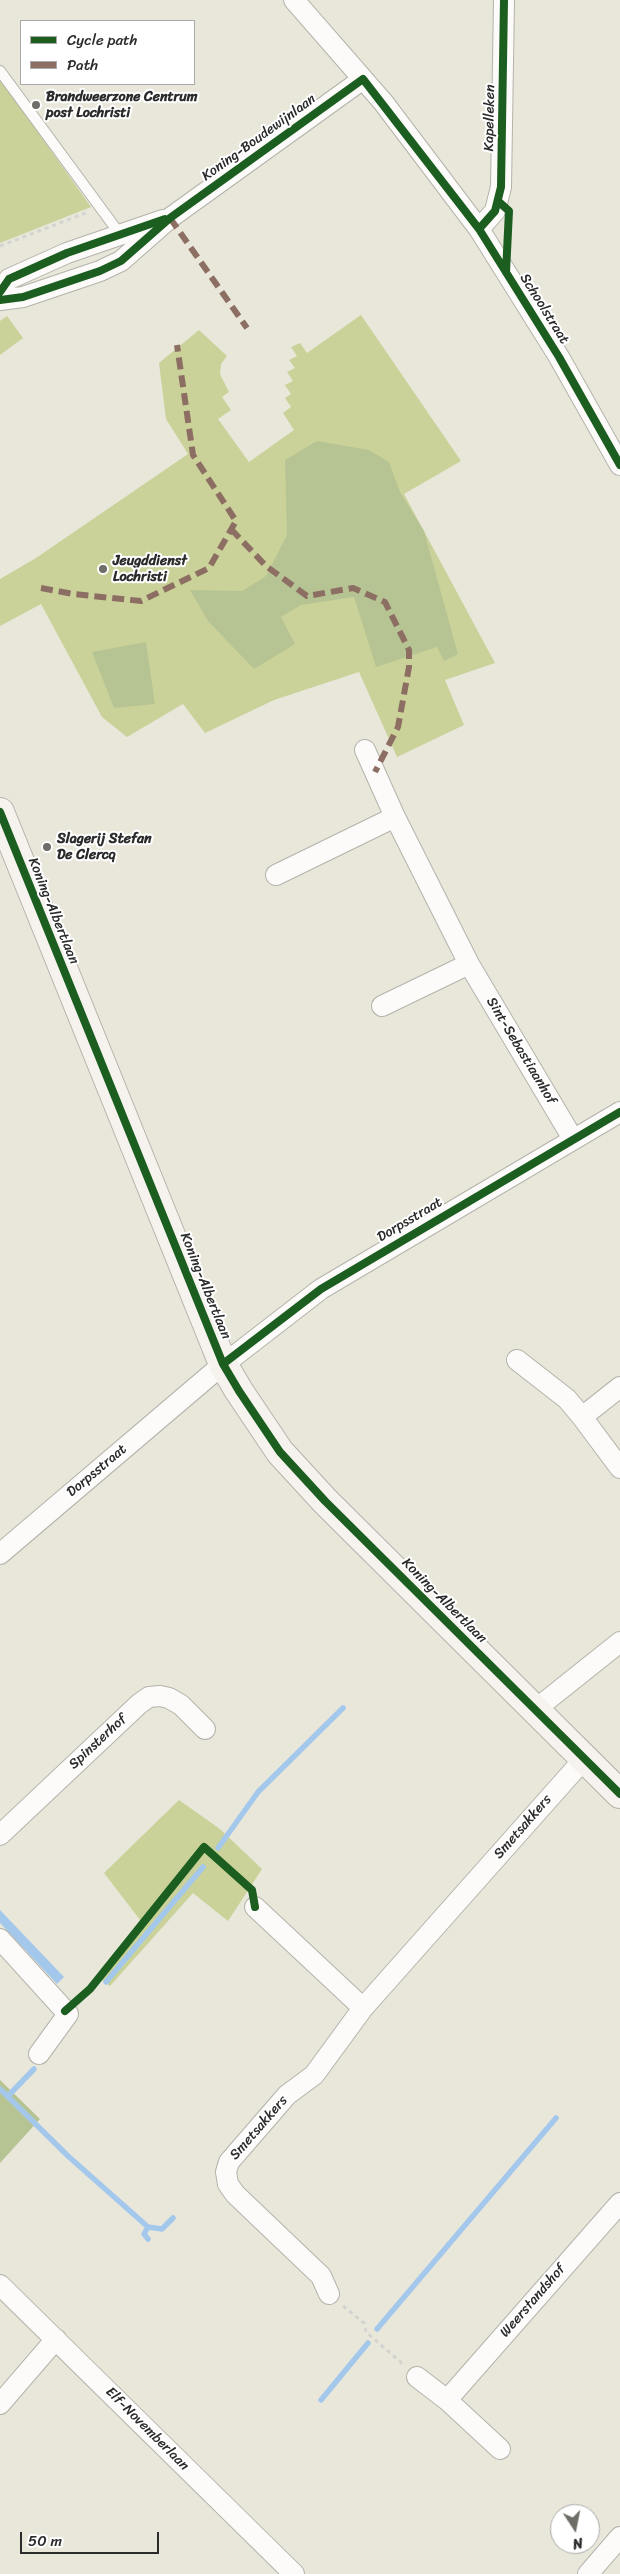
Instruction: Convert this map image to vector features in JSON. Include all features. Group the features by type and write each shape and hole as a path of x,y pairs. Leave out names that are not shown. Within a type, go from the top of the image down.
{"street":[{"name":"Schoolstraat","path":"294,0 363,79 479,229 559,357 620,464"},
{"name":"Kapelleken","path":"479,229 495,210 501,187 504,0"},
{"name":"Koning-Boudewijnlaan","path":"0,300 23,297 100,271 121,261 170,218 363,79"},
{"name":"Koning-Boudewijnlaan","path":"0,292 9,279 66,252 170,218"},
{"name":"Sint-Sebastiaanhof","path":"365,750 395,817 469,964 572,1139"},
{"path":"276,876 395,817"},
{"name":"Koning-Albertlaan","path":"2,822 223,1364 280,1452 325,1502 620,1794"},
{"path":"382,1006 469,964"},
{"name":"Dorpsstraat","path":"0,1554 223,1364 322,1289 620,1112"},
{"path":"517,1360 567,1399 620,1468"},
{"path":"582,1417 620,1387"},
{"path":"536,1709 620,1642"},
{"name":"Spinsterhof","path":"0,1835 139,1704 150,1697 160,1696 169,1698 181,1705 205,1729"},
{"name":"Smetsakkers","path":"329,2294 321,2276 235,2194 228,2184 226,2172 229,2162 287,2095 314,2075 363,2008 584,1759"},
{"path":"255,1907 363,2008"},
{"path":"0,1939 68,2014 39,2054"},
{"name":"Weerstandshof","path":"446,2400 620,2203"},
{"name":"Elf-Novemberlaan","path":"0,2285 294,2574"},
{"path":"0,2404 56,2339"},
{"path":"417,2377 446,2400 500,2449"},
{"path":"588,2574 620,2536"}],"lane":[{"path":"0,70 101,207 118,234 134,250"}],"path":[{"path":"0,246 101,207"},
{"path":"329,2294 364,2323 366,2332 417,2377"}],"green space":[{"path":"0,79 91,207 0,243"},
{"path":"361,315 461,461 404,494 495,663 445,680 464,725 397,757 359,672 274,700 205,733 183,704 127,737 102,717 41,604 0,626 0,579 36,558 188,454 166,419 159,363 199,330 227,356 221,364 220,374 229,392 222,397 231,410 218,419 249,462 294,430 283,413 291,407 285,398 291,394 285,385 293,381 287,372 295,368 289,360 297,356 291,347 300,343 307,353"},
{"path":"7,316 23,338 0,355 0,321"},
{"path":"317,441 369,450 389,462 400,492 424,531 458,654 444,661 437,647 376,667 354,597 301,605 281,617 295,644 254,669 208,621 190,590 242,591 266,576 287,535 285,460"},
{"path":"146,642 155,704 114,708 92,652"},
{"path":"179,1800 220,1829 262,1869 228,1921 193,1893 110,1986 101,1979 144,1925 104,1873"},
{"path":"0,2080 40,2119 0,2163"}],"water":[{"path":"0,1910 64,1977 57,1984 0,1923"}],"waterway":[{"path":"218,1848 258,1792 343,1708"},
{"path":"106,1982 203,1867"},
{"path":"10,2094 34,2069"},
{"path":"0,2089 68,2156 148,2227 162,2229 173,2218"},
{"path":"377,2329 556,2118"},
{"path":"148,2227 144,2234 148,2239"},
{"path":"321,2400 368,2343"}],"marked path":[{"path":"170,218 247,328"},
{"path":"41,588 73,594 141,601 209,568 236,521 193,455 177,345"},
{"path":"231,529 266,566 307,596 353,588 385,602 409,650 409,667 398,727 375,772"}],"cycle path":[{"path":"479,229 495,211 501,187 504,0"},
{"path":"0,300 23,297 100,271 121,261 170,218 363,79 479,229 559,357 620,465"},
{"path":"499,202 509,211 506,272"},
{"path":"0,292 9,279 67,253 165,219"},
{"path":"0,812 223,1364 239,1391 280,1452 325,1501 620,1794"},
{"path":"223,1364 321,1289 620,1112"},
{"path":"65,2011 90,1989 204,1847 252,1890 255,1907"}],"place":[{"name":"Brandweerzone Centrum post Lochristi","path":"36,105"},
{"name":"Jeugddienst Lochristi","path":"103,569"},
{"name":"Slagerij Stefan De Clercq","path":"47,847"}]}
